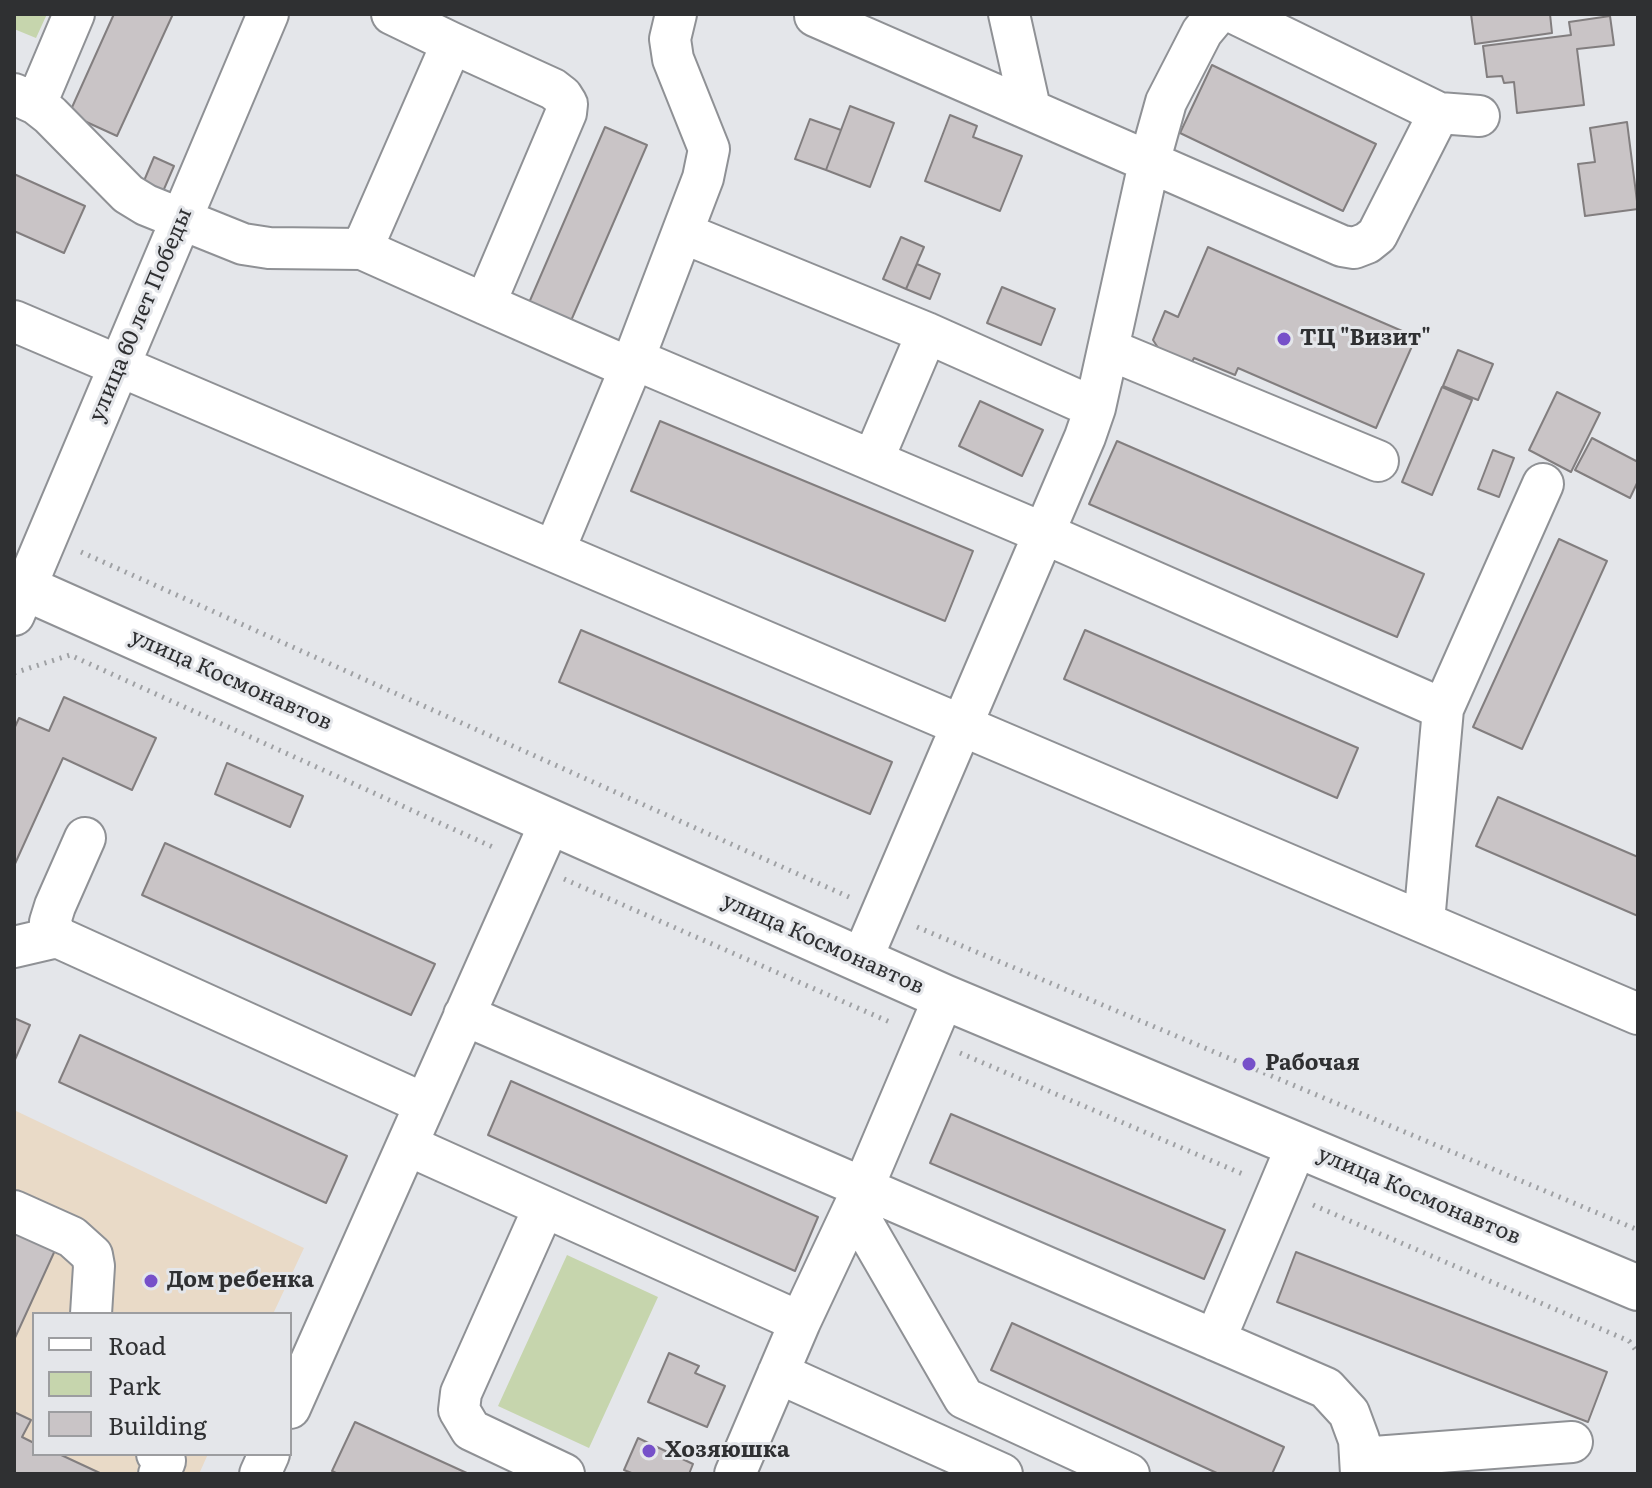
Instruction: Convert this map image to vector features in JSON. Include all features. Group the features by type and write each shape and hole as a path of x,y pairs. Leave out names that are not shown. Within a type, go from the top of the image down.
{"main road":[{"name":"улица Космонавтов","path":"18,596 550,823 944,997 1638,1288"}],"street":[{"path":"74,14 25,99 76,140 128,194 181,220 243,244 362,249 485,304 873,460 1443,709"},
{"name":"улица 60 лет Победы","path":"18,596 47,537 268,14"},
{"path":"392,14 553,89 567,104 566,113 485,304"},
{"path":"554,551 632,363 703,178 709,149 673,59 670,39 676,14"},
{"path":"1009,14 1030,108"},
{"path":"861,961 1095,408 1149,163 1166,102 1202,32 1217,14"},
{"path":"1236,14 1439,113 1479,116"},
{"path":"815,16 1030,108 1149,163 1342,246 1354,248 1377,235 1439,113"},
{"path":"362,249 452,43"},
{"path":"683,233 927,333 1095,408"},
{"path":"14,321 1638,1014"},
{"path":"873,460 927,333"},
{"path":"1108,349 1378,461"},
{"path":"1424,922 1443,709 1543,484"},
{"path":"292,1404 550,823"},
{"path":"57,937 50,922 85,838"},
{"path":"14,947 57,937 425,1104"},
{"path":"735,1474 944,997"},
{"path":"464,1015 858,1198 1215,1340 1326,1388 1349,1413 1359,1440 1361,1466 1572,1442"},
{"path":"407,1145 800,1322"},
{"path":"1215,1340 1297,1145"},
{"path":"858,1198 964,1398 1129,1474"},
{"path":"544,1207 461,1393 459,1410 471,1430 564,1474"},
{"path":"14,1211 72,1237 92,1255 91,1312"},
{"path":"778,1373 1002,1474"},
{"path":"159,1456 165,1461 159,1474"}],"path":[{"path":"47,537 880,912 1638,1230"},
{"path":"14,673 70,655 532,865 1629,1341 1638,1353"}],"shaded area":[{"name":"Дом ребенка","path":"14,1110 304,1248 274,1312 32,1312 32,1456 207,1456 199,1474 14,1474"}],"green space":[{"path":"14,14 47,14 36,38 14,29"},
{"path":"567,1255 658,1297 589,1448 498,1406"}],"building":[{"path":"114,14 173,14 117,136 69,114"},
{"path":"1471,14 1550,14 1552,33 1475,44"},
{"path":"1610,16 1614,45 1577,49 1584,105 1517,113 1514,82 1504,83 1502,76 1487,77 1483,46 1571,35 1569,22"},
{"path":"1212,65 1376,144 1343,211 1180,133"},
{"path":"850,106 894,123 870,187 826,170"},
{"path":"950,115 977,126 973,137 1022,156 1000,211 925,181"},
{"path":"810,119 841,130 826,170 795,159"},
{"path":"1627,122 1638,209 1585,216 1578,164 1595,162 1590,128"},
{"path":"605,127 647,145 567,330 525,312"},
{"path":"154,157 174,166 161,196 141,188"},
{"path":"14,174 85,206 64,253 14,231"},
{"path":"901,237 924,247 906,289 883,279"},
{"name":"ТЦ \"Визит\"","path":"1208,247 1416,337 1376,428 1238,368 1235,375 1194,358 1189,368 1164,357 1153,340 1165,311 1178,317"},
{"path":"917,264 940,274 930,299 906,289"},
{"path":"1002,287 1055,309 1041,345 987,323"},
{"path":"1458,350 1493,364 1478,400 1443,386"},
{"path":"1442,387 1472,400 1432,495 1402,482"},
{"path":"1557,392 1600,413 1571,472 1529,450"},
{"path":"980,401 1043,430 1022,476 959,446"},
{"path":"660,421 973,551 945,621 631,491"},
{"path":"1592,438 1638,462 1638,481 1630,498 1575,470"},
{"path":"1117,441 1424,574 1397,637 1089,504"},
{"path":"1493,450 1514,458 1499,497 1478,489"},
{"path":"1559,539 1607,561 1522,749 1473,727"},
{"path":"581,630 892,762 870,814 559,682"},
{"path":"1085,630 1358,748 1337,798 1064,679"},
{"path":"64,697 156,738 132,790 63,758 14,866 14,729 19,718 49,731"},
{"path":"227,763 303,796 290,827 215,794"},
{"path":"1498,797 1638,857 1638,916 1476,846"},
{"path":"165,843 435,964 411,1015 142,895"},
{"path":"14,1018 30,1025 14,1062"},
{"path":"80,1035 347,1156 326,1203 59,1082"},
{"path":"511,1081 818,1217 795,1271 488,1135"},
{"path":"951,1114 1225,1230 1204,1279 930,1163"},
{"path":"14,1226 57,1246 14,1340"},
{"path":"1296,1252 1607,1372 1588,1422 1277,1302"},
{"path":"1012,1323 1284,1447 1272,1474 1219,1474 991,1370"},
{"path":"669,1353 699,1366 695,1373 725,1386 707,1427 648,1402"},
{"path":"14,1412 31,1420 22,1437 32,1442 32,1456 63,1456 102,1474 14,1474"},
{"path":"355,1422 469,1474 338,1474 332,1471"},
{"name":"Хозяюшка","path":"638,1438 693,1464 689,1474 634,1474 624,1470"}],"place":[{"name":"ТЦ \"Визит\"","path":"1284,339"},
{"name":"Рабочая","path":"1249,1064"},
{"name":"Дом ребенка","path":"151,1281"},
{"name":"Хозяюшка","path":"649,1451"}]}
